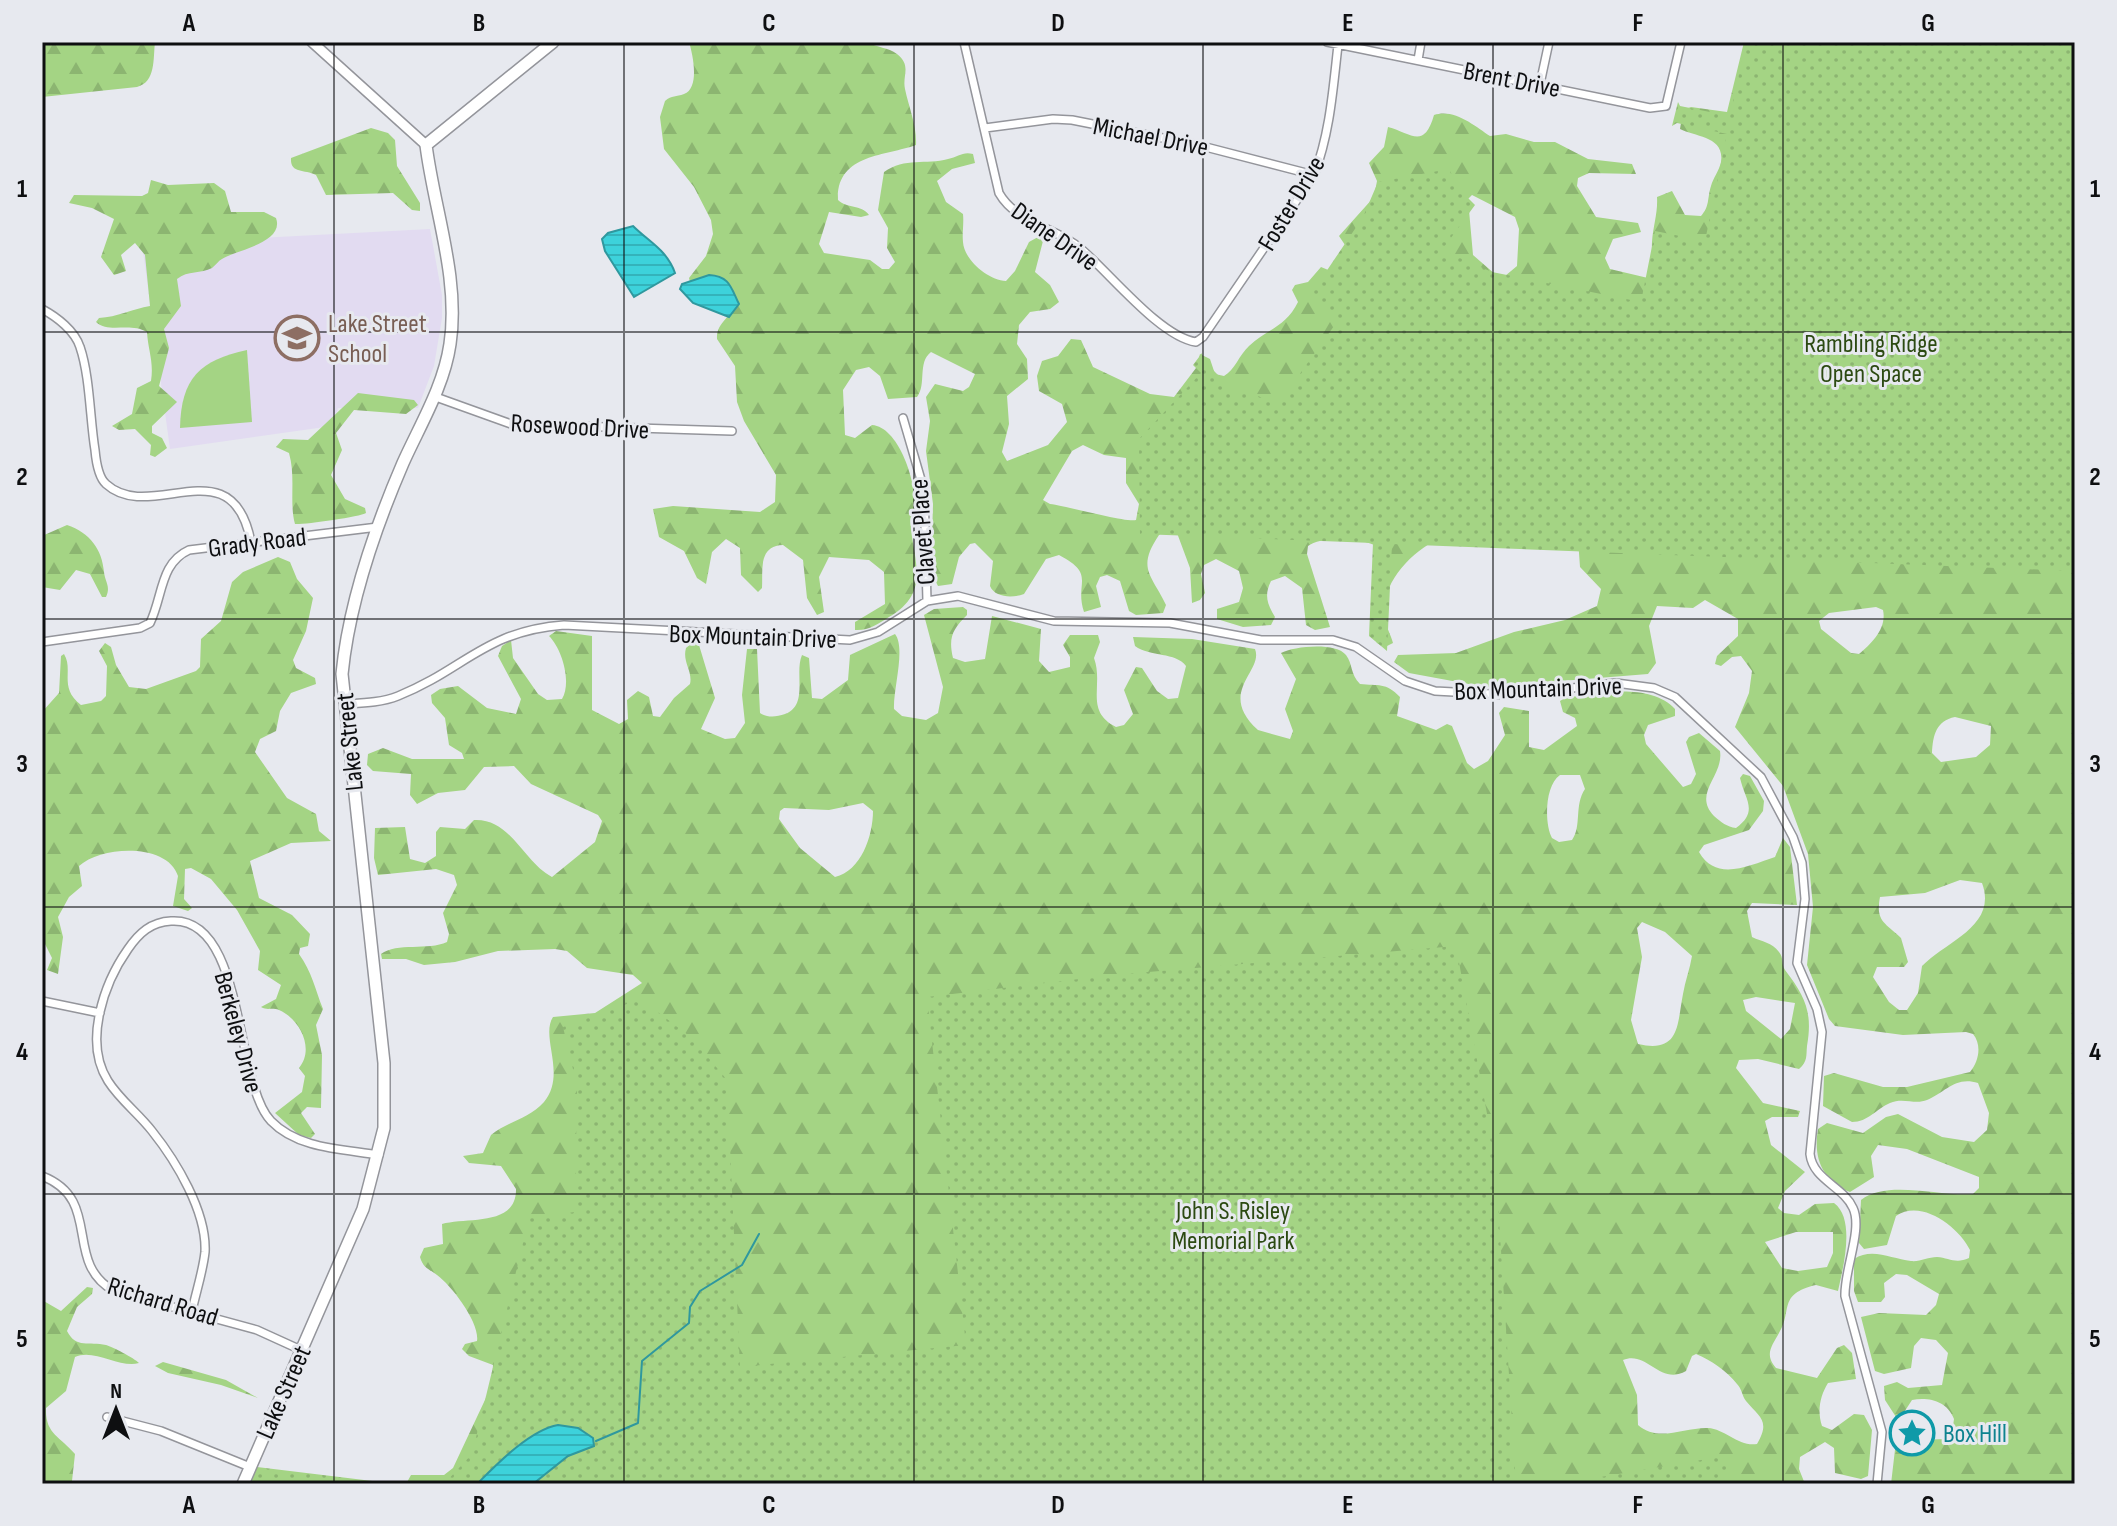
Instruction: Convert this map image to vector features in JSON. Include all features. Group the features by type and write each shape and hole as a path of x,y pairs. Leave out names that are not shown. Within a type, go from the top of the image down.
{"main road":[{"path":"426,145 553,42"},
{"name":"Lake Street","path":"243,1484 363,1209 380,1155 386,1098 384,1060 343,704 344,650 378,527 447,360 451,313 426,145"}],"street":[{"path":"312,42 426,145"},
{"name":"Diane Drive","path":"964,42 999,193 1008,207 1076,244 1163,325 1196,342"},
{"name":"Brent Drive","path":"1327,42 1650,108 1666,106 1681,42"},
{"path":"1418,60 1421,42"},
{"path":"1540,84 1549,42"},
{"name":"Foster Drive","path":"1196,342 1203,337 1314,175 1324,147 1338,45"},
{"name":"Michael Drive","path":"985,128 1053,119 1072,120 1198,145 1314,175"},
{"path":"42,309 59,320 80,347 96,458 103,482 113,490 134,495 205,491 231,499 240,506 251,542"},
{"name":"Rosewood Drive","path":"433,396 511,424 732,431"},
{"name":"Clavet Place","path":"903,418 924,490 927,601"},
{"name":"Grady Road","path":"42,642 140,628 150,623 168,566 176,556 189,550 378,527"},
{"name":"Box Mountain Drive","path":"343,704 395,697 437,676 496,639 537,627 564,625 850,640 878,632 927,601 947,596 968,598 1054,621 1170,623 1261,640 1333,640 1356,647 1412,685 1461,694 1510,695 1616,683 1640,685 1675,697 1743,757 1776,801 1802,863 1805,899 1797,963 1817,1009 1822,1032 1810,1154 1815,1170 1855,1211 1856,1230 1845,1273 1845,1296 1882,1432 1877,1484"},
{"name":"Berkeley Drive","path":"192,1311 205,1252 204,1231 171,1160 152,1131 118,1096 104,1074 97,1048 100,1013 120,961 137,936 157,922 179,920 199,931 223,966 234,990 251,1084 270,1120 287,1135 312,1144 380,1155"},
{"path":"42,1001 100,1013"},
{"name":"Richard Road","path":"42,1176 56,1182 71,1197 81,1219 90,1272 98,1282 114,1291 257,1330 301,1350"},
{"path":"107,1417 161,1431 250,1467"}],"shaded area":[{"name":"Lake Street School","path":"430,229 442,295 442,318 434,366 418,408 338,408 332,426 170,449 142,244"}],"green space":[{"path":"42,42 155,42 151,75 137,87 42,97"},
{"path":"689,42 868,42 902,58 916,145 865,159 845,174 838,200 869,215 861,217 829,212 819,244 824,253 870,260 882,269 889,269 895,262 887,248 888,228 878,210 884,172 900,164 940,161 966,153 973,154 975,163 952,169 937,181 946,202 963,214 964,249 972,262 992,277 1006,281 1015,271 1029,242 1038,237 1043,241 1035,272 1050,285 1059,302 1050,309 1030,312 1019,325 1017,344 1027,359 1028,379 1007,396 1009,424 1002,452 1007,461 1048,445 1067,422 1062,404 1039,391 1037,376 1042,361 1058,356 1071,339 1081,340 1093,367 1150,394 1174,397 1196,368 1200,354 1210,359 1215,374 1224,376 1228,373 1249,346 1288,317 1298,302 1292,290 1295,285 1308,282 1321,267 1338,274 1347,248 1339,236 1374,197 1377,181 1369,163 1384,147 1388,127 1421,136 1434,115 1449,114 1464,119 1490,136 1506,134 1534,142 1555,142 1588,159 1632,164 1636,174 1589,173 1578,178 1577,186 1596,217 1638,223 1641,232 1613,239 1605,258 1610,269 1648,278 1653,263 1657,197 1672,191 1685,215 1701,216 1721,162 1721,153 1714,142 1680,129 1683,110 1691,107 1727,112 1744,42 2075,42 2075,1484 1891,1484 1896,1441 1945,1439 1952,1433 1954,1419 1942,1404 1925,1399 1912,1400 1901,1417 1896,1417 1885,1400 1884,1386 1897,1382 1908,1388 1942,1385 1948,1353 1936,1340 1921,1338 1914,1346 1911,1368 1884,1374 1875,1371 1861,1317 1879,1313 1926,1315 1936,1305 1939,1294 1907,1275 1896,1274 1884,1283 1885,1297 1881,1302 1858,1302 1854,1291 1854,1259 1875,1254 1911,1261 1937,1257 1960,1261 1969,1258 1970,1250 1948,1224 1917,1210 1896,1216 1887,1245 1864,1249 1859,1243 1861,1200 1872,1194 1899,1190 1973,1194 1979,1188 1979,1177 1907,1149 1878,1145 1871,1156 1874,1177 1850,1192 1832,1181 1822,1167 1817,1149 1818,1129 1827,1123 1863,1133 1886,1117 1898,1114 1942,1137 1974,1142 1987,1130 1989,1113 1978,1083 1970,1081 1951,1086 1927,1100 1895,1101 1863,1120 1852,1122 1823,1106 1824,1076 1834,1073 1883,1087 1907,1087 1970,1072 1976,1063 1978,1043 1973,1034 1966,1032 1903,1035 1835,1026 1829,1019 1807,965 1813,907 1808,854 1783,786 1735,727 1749,693 1752,671 1741,656 1732,657 1721,666 1715,664 1717,656 1738,636 1738,619 1705,600 1693,608 1657,606 1649,626 1656,663 1648,674 1485,687 1409,673 1394,662 1398,655 1456,653 1514,632 1565,620 1597,606 1601,589 1580,567 1578,539 1438,539 1427,545 1407,562 1387,594 1384,606 1393,643 1385,647 1377,643 1373,636 1376,546 1352,540 1331,539 1308,546 1307,554 1330,627 1315,630 1306,625 1302,588 1285,576 1271,581 1269,586 1267,599 1275,617 1271,625 1243,627 1217,619 1217,609 1239,602 1243,588 1239,571 1216,559 1204,565 1201,574 1205,593 1200,600 1192,603 1190,568 1177,533 1163,532 1159,535 1148,556 1149,572 1166,605 1163,613 1136,615 1129,611 1120,581 1107,575 1100,577 1096,586 1101,607 1084,612 1081,574 1078,568 1059,555 1046,559 1024,594 1000,595 990,586 993,561 975,543 970,544 959,557 952,584 938,586 931,572 933,504 926,451 930,421 926,397 935,384 963,391 969,387 975,374 931,352 924,362 917,397 888,399 880,376 869,367 856,370 843,390 845,435 855,438 872,425 882,428 898,445 909,470 915,496 911,530 917,568 910,599 901,608 873,626 855,630 855,622 885,604 884,572 869,560 829,557 819,577 824,612 817,615 807,598 803,560 783,545 775,546 766,554 762,567 762,588 758,592 741,575 740,548 726,539 712,552 706,584 697,578 684,551 659,537 653,509 673,506 760,512 775,502 776,475 744,421 737,402 735,366 717,339 719,328 738,302 734,295 700,279 690,282 689,278 706,256 713,234 711,220 694,187 664,149 660,117 665,101 684,94 692,85 694,71","holes":["1472,195 1515,217 1519,229 1517,266 1505,276 1496,275 1473,255 1468,199","1083,445 1104,455 1126,458 1126,483 1139,504 1136,520 1109,517 1043,500 1072,451","1876,607 1883,610 1884,617 1877,635 1859,654 1851,653 1821,629 1819,621 1829,613","1955,717 1991,726 1990,745 1976,757 1941,762 1932,753 1935,735 1944,722","1960,880 1982,883 1985,898 1983,911 1967,931 1922,966 1918,993 1907,1010 1899,1010 1889,1002 1873,977 1877,967 1904,967 1908,962 1901,938 1880,917 1880,897 1925,893"]},
{"name":"Rambling Ridge Open Space","path":"1746,42 2075,42 2075,571 1392,544 1387,651 1369,636 1373,543 1140,534 1139,439 1201,373 1193,365 1202,353 1203,360 1239,396 1245,389 1277,406 1339,319 1309,297 1363,217 1378,182 1449,169 1459,189 1475,205 1442,250 1492,272 1641,302 1655,231 1705,241 1727,134 1677,123 1672,126 1678,102 1680,106 1730,116"},
{"path":"371,128 388,133 395,140 397,166 420,203 420,211 412,210 393,193 326,195 316,175 299,170 291,163 291,158"},
{"path":"151,180 168,185 214,183 225,191 231,212 264,212 276,218 277,227 267,240 222,259 208,270 177,279 181,306 164,329 169,348 159,386 177,402 152,426 152,433 162,438 167,448 155,457 150,455 151,445 135,429 119,430 112,426 132,414 137,388 151,381 147,332 107,327 96,322 99,318 150,306 145,255 135,243 121,255 126,271 114,275 101,257 114,219 92,208 69,203 74,195 142,196 148,193"},
{"path":"247,350 252,422 180,428 184,396 196,374 217,359"},
{"path":"358,393 414,400 418,405 406,414 354,410 336,433 342,450 331,475 345,499 365,508 366,513 295,524 289,453 276,447 283,439 308,440"},
{"path":"67,525 82,532 97,549 108,587 106,597 102,597 90,574 76,570 60,590 42,587 42,536"},
{"path":"278,557 290,562 297,579 313,598 306,631 293,660 296,668 315,678 316,684 291,693 280,711 276,731 260,739 255,752 287,798 316,814 319,831 331,841 291,843 250,861 259,898 292,915 310,934 308,946 300,948 299,954 323,1009 316,1025 322,1055 321,1108 307,1107 301,1113 315,1134 311,1138 299,1135 275,1113 302,1092 305,1076 299,1068 306,1052 303,1035 287,1014 261,1007 276,999 281,985 258,970 260,951 237,910 211,879 191,868 185,869 184,899 192,908 188,911 173,906 178,876 172,865 162,858 133,851 103,854 79,866 82,886 69,897 58,917 63,937 58,974 47,970 52,958 42,938 42,712 59,693 61,656 64,654 67,660 70,692 81,705 101,701 106,696 107,666 99,651 105,643 111,647 116,665 129,687 146,689 196,671 200,667 201,639 221,621 232,582 243,572"},
{"path":"963,607 967,610 967,615 953,634 951,644 953,658 965,662 985,659 992,616 1041,629 1039,661 1049,672 1070,667 1070,657 1063,645 1070,635 1098,635 1100,642 1094,658 1098,705 1106,721 1116,727 1124,725 1133,714 1124,690 1136,667 1142,668 1157,691 1168,699 1178,698 1186,666 1176,659 1135,646 1133,637 1192,639 1255,649 1256,657 1241,693 1246,717 1258,730 1290,739 1293,731 1285,709 1296,679 1281,653 1305,647 1324,647 1346,655 1360,684 1382,686 1395,692 1400,697 1397,716 1436,730 1447,724 1452,726 1467,763 1474,769 1488,761 1505,735 1499,713 1504,707 1529,711 1529,747 1544,750 1577,726 1575,718 1563,712 1560,701 1607,692 1638,692 1652,695 1675,709 1675,716 1648,725 1644,735 1646,744 1683,787 1691,784 1696,774 1686,742 1689,737 1699,733 1720,751 1718,768 1706,800 1714,816 1727,825 1736,828 1747,816 1748,805 1740,778 1743,774 1750,776 1764,801 1763,811 1749,830 1704,845 1699,852 1714,867 1733,869 1775,857 1783,838 1790,847 1797,905 1752,903 1747,911 1752,937 1776,949 1785,970 1798,988 1806,1005 1809,1034 1806,1058 1799,1069 1758,1059 1739,1060 1736,1068 1763,1103 1800,1111 1798,1117 1772,1117 1765,1121 1771,1145 1805,1172 1785,1191 1778,1208 1784,1213 1799,1215 1815,1204 1834,1203 1841,1210 1846,1232 1838,1291 1816,1285 1796,1293 1788,1304 1770,1358 1776,1368 1817,1378 1837,1348 1844,1345 1852,1353 1856,1379 1828,1383 1821,1398 1820,1415 1822,1426 1832,1430 1854,1414 1864,1415 1872,1430 1868,1476 1861,1479 1835,1473 1834,1448 1825,1442 1800,1457 1799,1469 1805,1484 406,1484 411,1475 444,1475 453,1468 492,1385 493,1365 469,1356 462,1349 465,1344 477,1341 470,1315 450,1287 425,1266 420,1257 424,1248 443,1244 442,1224 499,1215 508,1210 514,1201 516,1189 501,1166 469,1163 463,1156 483,1153 491,1135 544,1102 553,1080 549,1035 553,1017 595,1013 642,983 633,975 587,968 567,951 555,949 498,951 455,962 424,965 406,959 382,959 381,954 395,948 447,942 449,934 443,913 457,885 454,875 436,869 378,875 374,858 375,828 405,827 410,859 425,863 436,856 436,832 440,827 465,829 474,820 487,821 508,833 533,862 552,877 595,842 602,821 598,815 531,784 514,766 484,767 465,790 438,793 417,804 410,795 411,774 373,771 367,765 368,754 383,748 412,759 464,759 462,753 449,745 445,718 432,703 431,695 440,689 458,686 487,708 516,714 521,699 498,656 502,646 511,640 513,658 538,694 547,700 562,699 566,675 558,649 549,636 556,631 592,636 592,710 619,724 628,719 627,700 638,691 649,697 653,716 660,717 674,698 690,684 686,648 692,643 699,645 715,698 701,729 725,739 735,738 745,723 742,695 747,649 757,649 760,713 775,716 785,714 797,704 802,655 809,658 812,698 822,699 848,680 850,655 895,634 899,659 894,709 902,716 926,720 938,713 943,687 924,615 934,609","holes":["1560,775 1580,775 1585,789 1572,840 1559,842 1552,838 1549,831 1547,805 1555,780","863,803 873,811 864,851 852,868 835,877 800,848 779,819 780,811 784,808 829,810","1642,922 1665,932 1692,956 1674,1034 1670,1040 1652,1046 1638,1044 1631,1020 1642,957 1637,928","1756,997 1795,1003 1790,1029 1781,1039 1746,1011 1743,1000","1796,1232 1833,1232 1833,1253 1827,1267 1798,1271 1782,1268 1765,1242","1696,1354 1733,1379 1762,1420 1763,1429 1757,1444 1744,1443 1708,1428 1663,1434 1638,1425 1637,1395 1623,1360 1639,1360 1669,1374 1686,1371 1692,1356"]},
{"name":"John S. Risley Memorial Park","path":"1456,946 1495,1157 1516,1484 444,1484 472,1454 529,1218 575,1212 577,1086 563,1027 635,1001 659,1013 692,1038 727,1080 740,1367 966,1345 927,997 1113,975"},
{"path":"87,1287 93,1288 92,1294 77,1307 67,1331 71,1337 79,1342 109,1346 139,1363 124,1363 90,1355 75,1357 66,1391 46,1408 48,1424 54,1434 75,1454 72,1481 70,1484 42,1484 42,1300 61,1311"},
{"path":"163,1362 226,1380 258,1398 221,1385 168,1373 155,1366"},
{"path":"1731,1455 1722,1484 1559,1484"},
{"path":"257,1467 397,1484 250,1484"}],"water":[{"path":"633,226 662,252 675,273 634,297 605,251 602,239 608,233"},
{"path":"709,275 726,280 734,293 739,304 729,317 693,303 680,289 682,284"},
{"path":"558,1425 578,1428 593,1438 594,1446 568,1456 533,1484 477,1484 525,1441"}],"waterway":[{"path":"596,1441 638,1423 642,1361 689,1323 690,1307 700,1291 742,1265 759,1234"}],"place":[{"name":"Lake Street School","path":"297,338"},
{"name":"Box Hill","path":"1912,1433"}]}
